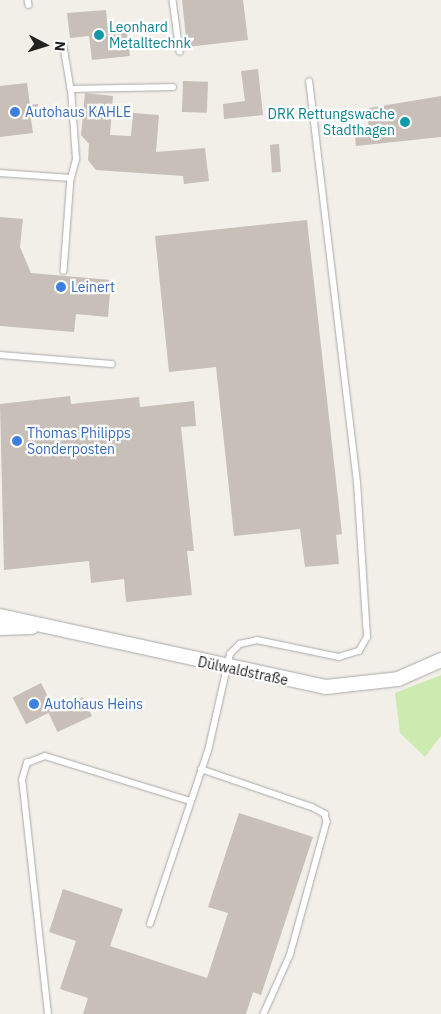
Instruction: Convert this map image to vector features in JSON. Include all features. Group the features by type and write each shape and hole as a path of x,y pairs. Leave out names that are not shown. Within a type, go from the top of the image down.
{"street":[{"name":"Dülwaldstraße","path":"1,625 43,626 298,683 350,687 398,678 441,660"}],"lane":[{"path":"174,0 180,52"},
{"path":"64,46 71,89 76,160 70,178 64,271"},
{"path":"150,924 201,769 226,668 240,644 257,640 339,658 359,651 367,637 358,483 309,82"},
{"path":"71,89 173,87"},
{"path":"0,173 70,178"},
{"path":"0,355 112,364"},
{"path":"48,1014 22,780 28,763 45,756 190,801"},
{"path":"201,769 312,807 325,814 328,822 290,956 264,1014"}],"green space":[{"path":"441,675 441,736 425,757 400,733 395,693"}],"building":[{"path":"182,0 243,0 248,40 187,47"},
{"name":"Leonhard Metalltechnk","path":"106,10 108,33 127,31 130,56 92,60 89,36 70,38 67,13"},
{"path":"258,69 263,115 224,119 223,104 245,101 241,71"},
{"path":"183,81 208,82 207,113 182,112"},
{"name":"Autohaus KAHLE","path":"27,83 30,105 38,104 39,118 31,119 33,133 0,137 0,86"},
{"path":"85,93 113,96 110,135 131,136 133,113 159,115 156,152 205,148 209,181 184,184 183,176 96,170 88,160 89,144 81,135"},
{"name":"DRK Rettungswache Stadthagen","path":"441,96 441,137 356,146 354,127 368,126 369,108"},
{"path":"279,144 281,172 272,173 270,145"},
{"path":"0,217 23,219 20,247 31,273 111,280 108,317 76,314 74,332 0,326"},
{"path":"307,220 342,534 336,535 339,564 305,567 300,529 234,536 216,367 169,372 155,236"},
{"path":"70,396 71,404 139,397 140,407 194,401 196,426 181,427 194,551 187,551 192,595 126,602 124,579 91,583 89,561 4,570 0,404"},
{"name":"Autohaus Heins","path":"41,683 55,710 26,724 12,698"},
{"path":"83,697 92,716 57,732 49,713"},
{"path":"239,813 313,837 261,995 253,992 246,1014 83,1014 88,998 60,989 76,941 49,932 63,889 123,909 110,946 207,978 228,913 208,907"}],"place":[{"name":"Leonhard Metalltechnk","path":"99,35"},
{"name":"Autohaus KAHLE","path":"15,112"},
{"name":"DRK Rettungswache Stadthagen","path":"405,122"},
{"name":"Leinert","path":"61,287"},
{"name":"Thomas Philipps Sonderposten","path":"17,441"},
{"name":"Autohaus Heins","path":"34,704"}]}
